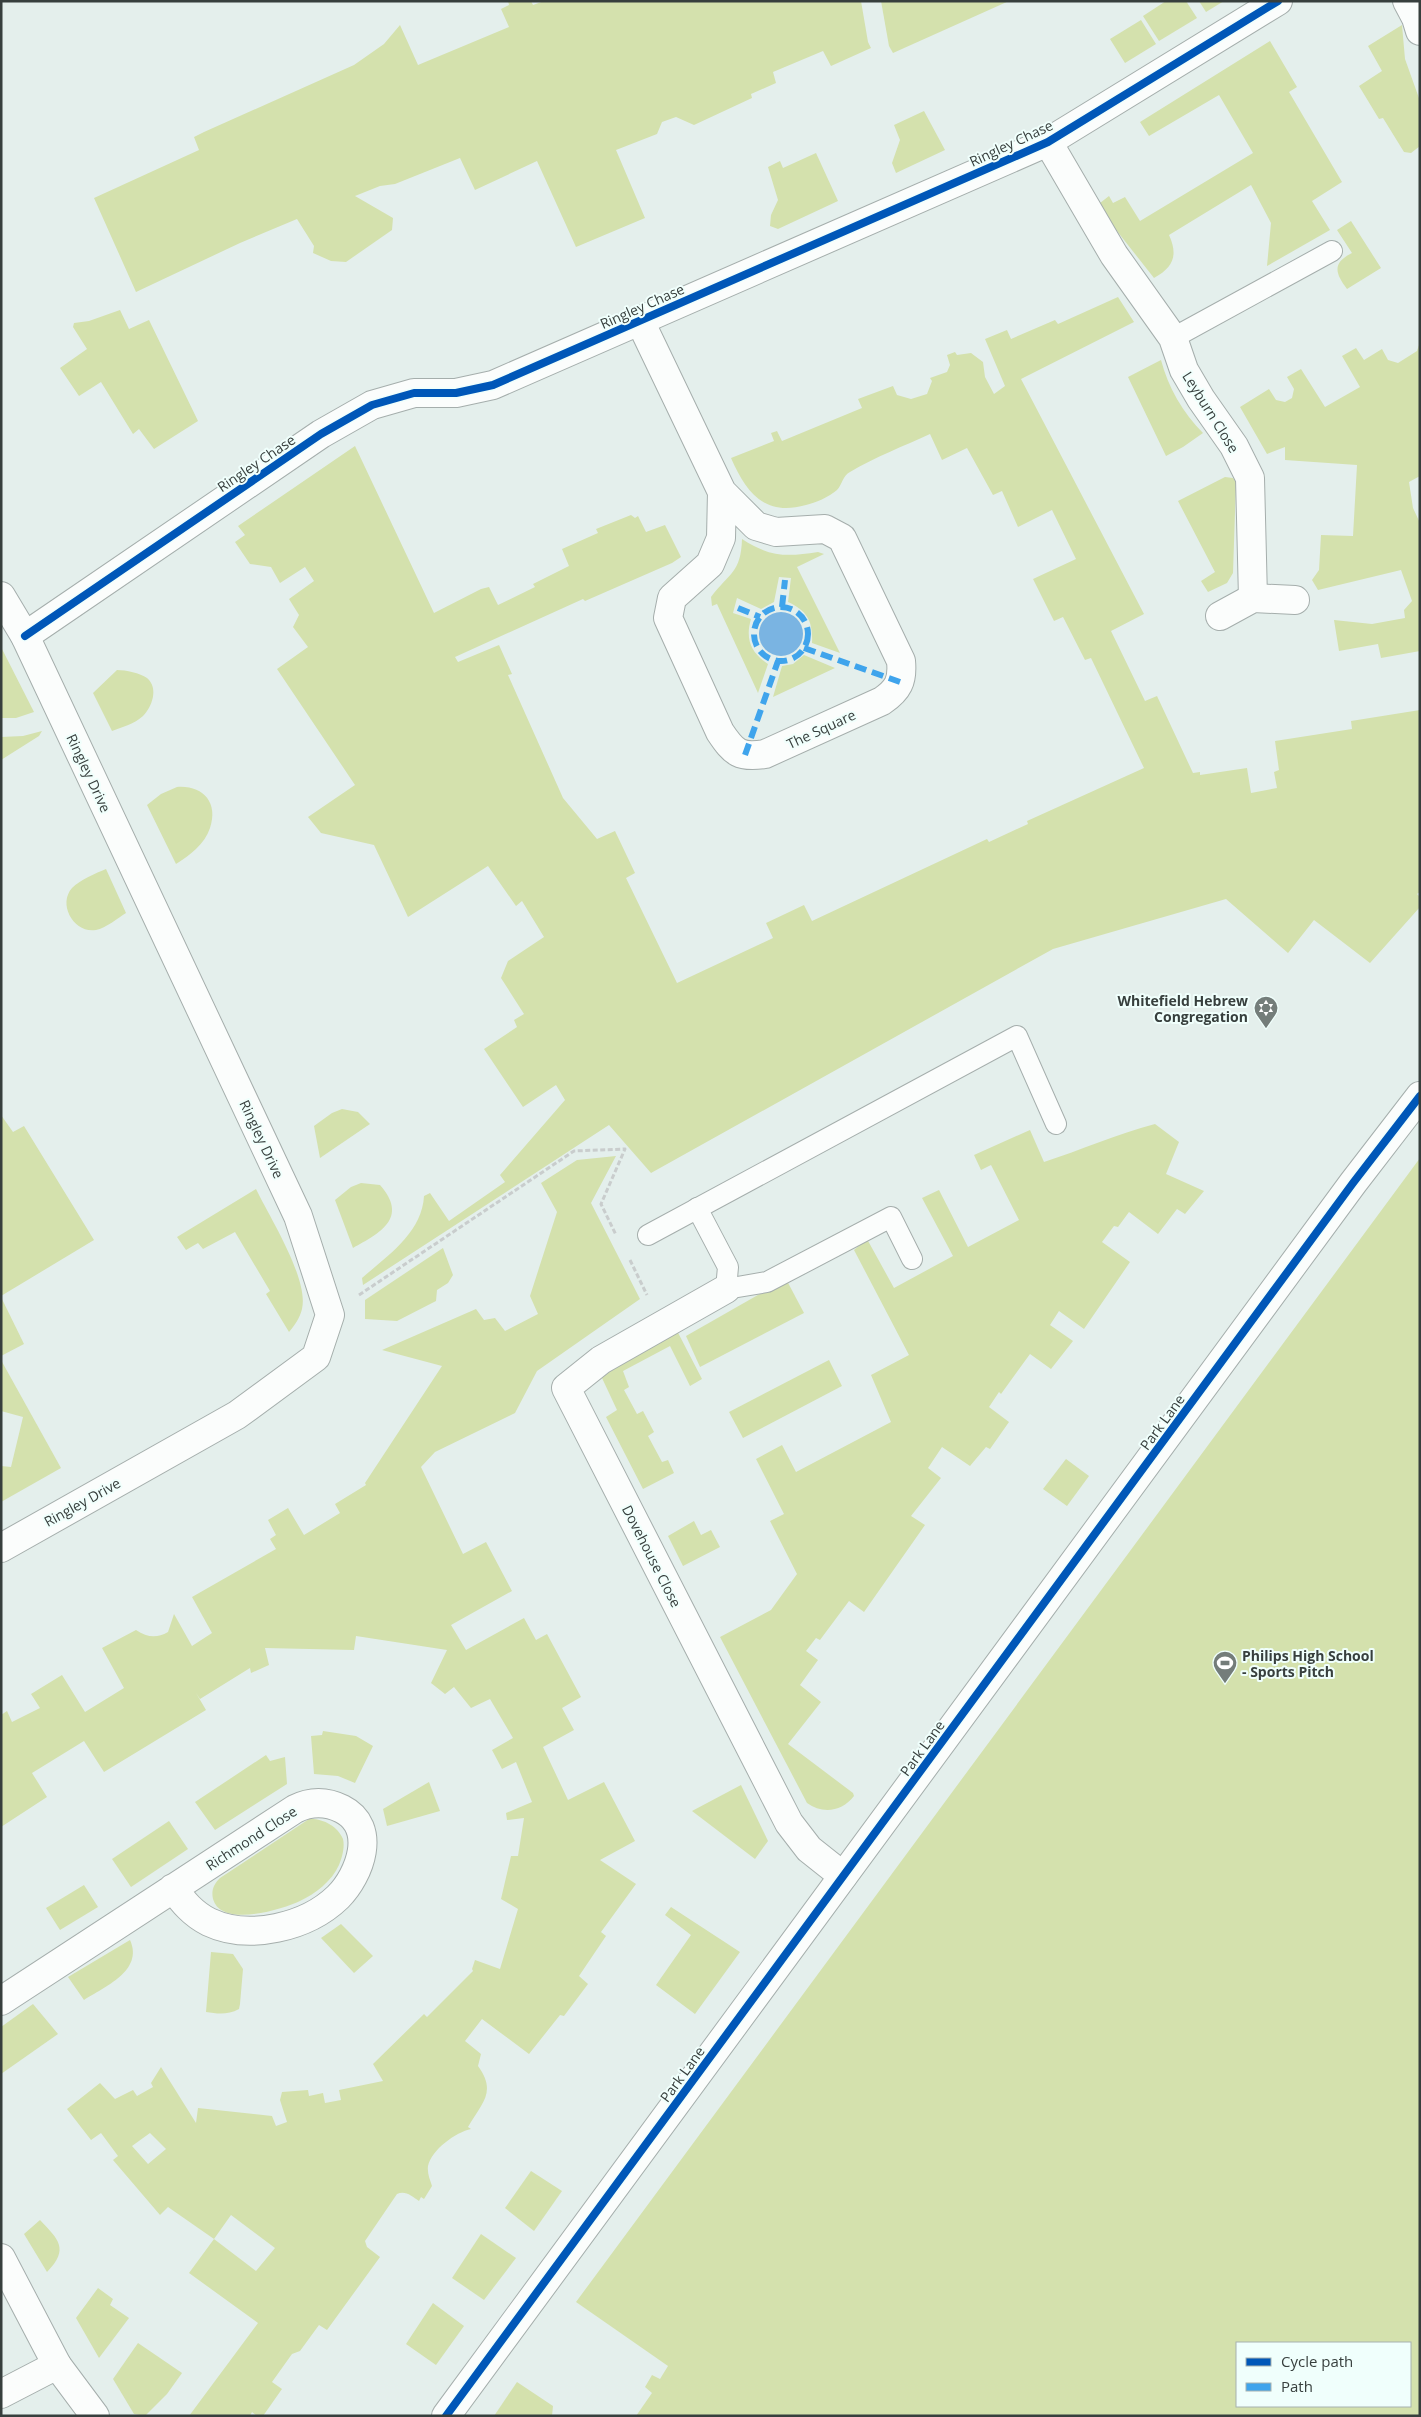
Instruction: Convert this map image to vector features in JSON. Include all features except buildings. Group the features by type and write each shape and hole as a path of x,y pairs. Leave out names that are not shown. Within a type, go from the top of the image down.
{"street":[{"name":"Ringley Chase","path":"25,636 321,434 372,405 414,393 456,393 493,385 1048,142 1278,1"},
{"path":"1407,1 1420,31"},
{"name":"Leyburn Close","path":"1048,142 1114,255 1173,338 1184,370 1201,399 1234,446 1250,478 1253,598"},
{"name":"The Square","path":"640,321 722,492 756,526 776,532 825,529 842,538 901,661 902,674 900,682 895,692 882,701 765,754 745,755 737,753 730,747 720,732 668,618 672,598 710,564 721,538 722,492"},
{"name":"Ringley Drive","path":"1,596 25,636 298,1216 330,1315 316,1357 276,1388 237,1414 1,1548"},
{"path":"1220,616 1253,598 1295,600"},
{"name":"Park Lane","path":"446,2416 1347,1191 1420,1096"},
{"name":"Dovehouse Close","path":"726,1289 601,1360 566,1388 789,1823 809,1849 843,1876"},
{"name":"Richmond Close","path":"1,2000 173,1888 306,1803 318,1802 334,1805 348,1812 361,1832 363,1851 361,1858 352,1877 338,1897 317,1912 291,1924 257,1930 224,1927 196,1914 184,1903 173,1888"},
{"path":"1,2258 57,2365 95,2416"},
{"path":"1,2394 57,2365"}],"lane":[{"path":"1173,338 1332,251"},
{"path":"648,1235 1017,1036 1056,1124"},
{"path":"697,1208 728,1267 726,1289 767,1282 891,1217 912,1259"}],"path":[{"path":"330,1315 574,1150 625,1149 601,1204 618,1238"},
{"path":"627,1255 648,1298"}],"green space":[{"path":"508,1 531,1 533,5 544,1 861,1 868,42 871,48 831,66 823,51 773,72 776,83 751,94 752,98 694,125 676,117 662,122 657,134 616,150 645,218 576,247 537,161 475,190 460,158 395,184 380,186 355,196 393,218 392,230 346,262 331,261 313,253 314,246 297,219 240,243 136,292 94,198 199,150 194,137 354,65 384,44 400,25 418,65 509,27 501,9 509,5"},
{"path":"881,1 1009,1 893,53 889,46"},
{"path":"1166,1 1186,1 1197,18 1159,41 1143,16"},
{"path":"1199,1 1224,1 1206,12"},
{"path":"1141,20 1156,44 1125,63 1110,39"},
{"path":"1402,25 1405,59 1420,101 1420,146 1411,153 1404,152 1383,118 1379,119 1359,86 1382,71 1368,46"},
{"path":"1270,41 1297,87 1289,92 1342,182 1312,201 1330,230 1267,266 1271,223 1251,185 1169,235 1173,249 1172,260 1170,265 1161,274 1154,278 1113,226 1100,203 1109,196 1113,203 1125,197 1140,221 1253,153 1219,95 1149,136 1140,122"},
{"path":"924,111 945,150 896,173 892,163 900,140 894,125"},
{"path":"816,153 838,201 778,229 770,226 771,215 778,200 768,167 780,161 783,168"},
{"path":"1351,221 1381,268 1347,289 1338,273 1338,265 1352,253 1337,230"},
{"path":"1118,297 1134,322 1021,379 1144,614 1111,631 1145,701 1157,696 1193,773 1200,772 1200,775 1247,768 1251,793 1277,788 1274,772 1279,770 1275,741 1352,729 1351,721 1420,710 1420,892 1417,894 1420,897 1420,907 1370,963 1314,920 1288,953 1226,899 1053,949 651,1173 609,1125 363,1285 362,1278 402,1243 410,1232 422,1209 424,1196 430,1193 449,1221 505,1182 500,1175 565,1100 556,1085 523,1107 484,1049 517,1027 514,1020 524,1014 501,978 508,961 544,937 522,901 516,906 488,866 408,917 374,845 321,833 308,817 355,785 277,669 308,647 293,627 299,615 289,599 314,581 305,567 280,583 271,567 250,564 235,542 245,535 238,526 355,446 434,613 481,589 489,587 498,605 535,587 533,584 569,566 562,549 598,533 596,529 631,515 635,518 638,516 646,532 665,525 681,557 672,563 585,601 583,599 455,657 458,662 499,645 512,674 508,675 563,798 597,839 615,831 635,873 626,878 677,983 773,938 766,923 804,905 812,921 987,839 989,842 1028,824 1027,821 1144,768 1091,658 1085,660 1063,617 1054,621 1033,579 1076,559 1052,510 1018,527 1002,491 993,495 967,448 942,460 930,434 848,473 837,490 826,497 810,504 791,508 779,508 758,499 743,481 731,458 774,441 771,433 777,431 782,441 862,408 858,399 893,386 897,395 911,399 927,394 932,381 930,378 947,372 950,365 947,355 955,352 957,355 971,353 983,362 985,377 994,394 1005,386 985,339 1007,330 1011,339 1055,320 1058,324"},
{"path":"120,310 129,329 149,320 198,421 154,449 139,429 133,434 101,382 79,396 60,368 87,349 73,327 74,323 89,321"},
{"path":"1420,342 1420,476 1409,482 1413,508 1420,523 1420,651 1381,658 1378,644 1339,651 1334,620 1372,624 1405,618 1404,610 1412,601 1401,570 1318,590 1312,580 1319,570 1321,535 1353,536 1357,465 1285,460 1285,447 1267,454 1240,407 1269,389 1276,400 1285,402 1292,398 1294,389 1287,377 1301,369 1325,407 1360,387 1342,356 1356,348 1364,360 1382,349 1388,360 1398,363 1417,351"},
{"path":"1161,360 1177,399 1203,433 1166,456 1128,377"},
{"path":"1225,477 1233,478 1236,482 1233,573 1227,583 1208,592 1201,581 1215,572 1178,501"},
{"path":"742,539 761,549 778,554 797,555 818,552 824,554 797,567 840,653 812,643 808,618 795,605 788,602 791,578 779,577 774,602 761,609 737,598 733,613 751,619 749,639 751,645 757,655 768,664 758,693 717,604 712,606 711,597 733,572 739,559"},
{"path":"1,647 34,712 16,718 1,718"},
{"path":"804,655 835,668 773,697 782,666 793,664"},
{"path":"117,670 133,672 147,678 153,687 153,697 149,708 140,719 112,731 93,693"},
{"path":"42,731 39,736 1,760 1,737 23,736"},
{"path":"177,787 186,787 201,792 210,803 212,819 208,834 200,844 176,864 147,805 161,794"},
{"path":"106,869 126,913 112,923 96,930 81,928 70,917 67,910 66,902 68,895 79,882"},
{"path":"342,1109 358,1112 370,1124 320,1158 314,1126 332,1113"},
{"path":"1,1115 13,1132 24,1126 94,1240 1,1296"},
{"path":"1155,1124 1179,1142 1166,1174 1204,1191 1185,1214 1177,1209 1158,1234 1129,1212 1118,1227 1114,1226 1102,1242 1130,1262 1084,1329 1059,1311 1050,1325 1073,1341 1051,1369 1030,1354 1001,1394 999,1392 989,1407 1009,1422 990,1449 986,1447 970,1466 942,1447 928,1468 941,1478 911,1516 925,1525 864,1612 849,1601 820,1640 816,1638 806,1651 818,1660 800,1685 821,1702 788,1744 853,1793 854,1796 844,1805 832,1810 813,1807 807,1803 720,1637 771,1610 797,1574 770,1521 784,1514 756,1459 782,1445 796,1472 891,1422 871,1375 909,1355 854,1250 867,1239 894,1288 953,1256 922,1198 939,1190 968,1247 1019,1220 991,1165 981,1170 974,1155 1030,1130 1044,1162 1127,1132"},
{"path":"616,1156 591,1203 640,1299 537,1371 515,1413 435,1452 421,1467 463,1554 486,1542 512,1591 451,1625 466,1650 524,1618 536,1640 547,1634 581,1697 562,1708 574,1730 543,1747 568,1800 604,1782 635,1841 600,1860 636,1884 601,1932 606,1936 579,1976 588,1984 564,2016 560,2015 529,2054 482,2019 465,2041 481,2054 478,2066 484,2075 487,2090 482,2104 468,2127 471,2129 452,2138 434,2154 428,2166 432,2186 424,2199 421,2197 419,2201 406,2193 397,2194 365,2241 367,2247 380,2257 327,2330 319,2325 300,2351 292,2354 272,2382 282,2389 263,2416 257,2416 252,2412 250,2416 189,2416 258,2323 189,2273 214,2239 168,2207 160,2215 113,2160 118,2156 101,2133 91,2140 67,2109 100,2083 115,2099 133,2090 137,2096 153,2087 151,2083 161,2067 196,2123 198,2108 272,2116 276,2126 287,2122 280,2100 282,2092 308,2090 309,2096 323,2093 325,2103 341,2100 339,2090 383,2081 373,2064 424,2014 427,2017 473,1971 475,1960 500,1969 518,1909 501,1899 511,1856 518,1856 524,1818 507,1820 506,1813 532,1802 516,1762 502,1769 492,1750 513,1738 490,1699 471,1708 454,1687 445,1694 431,1683 447,1650 356,1636 354,1650 265,1648 269,1665 251,1673 250,1668 200,1699 196,1693 206,1710 104,1772 84,1741 32,1773 47,1797 1,1827 1,1715 7,1711 12,1722 40,1708 31,1694 62,1675 85,1712 124,1688 102,1648 136,1630 152,1636 164,1634 168,1632 174,1614 192,1646 212,1633 192,1597 276,1549 270,1539 276,1535 268,1520 288,1508 304,1535 340,1513 335,1504 366,1485 365,1483 442,1366 382,1350 476,1309 484,1320 495,1318 505,1331 538,1314 530,1296 557,1212 541,1183 577,1160","holes":["150,2133 166,2149 148,2164 132,2146","231,2215 275,2248 256,2271 214,2239"]},
{"name":"Philips High School - Sports Pitch","path":"1420,1158 1420,2416 636,2416 652,2393 645,2387 652,2375 660,2379 668,2366 576,2302"},
{"path":"361,1183 380,1185 392,1207 388,1223 373,1236 353,1248 335,1200 351,1187"},
{"path":"256,1189 287,1249 300,1282 303,1296 302,1309 289,1332 266,1294 270,1291 235,1232 203,1249 198,1243 186,1250 177,1237"},
{"path":"443,1248 453,1275 448,1283 437,1290 436,1301 397,1321 365,1319 365,1300"},
{"path":"786,1279 804,1313 700,1367 686,1336"},
{"path":"1,1297 24,1344 1,1356"},
{"path":"673,1323 702,1379 690,1386 670,1346 623,1371 629,1387 624,1390 637,1414 643,1411 654,1432 648,1436 662,1462 668,1460 674,1473 643,1489 606,1417 617,1410 602,1378 601,1371"},
{"path":"1,1360 61,1468 1,1502 1,1466 11,1467 23,1417 1,1411"},
{"path":"829,1360 842,1386 743,1438 729,1412"},
{"path":"1066,1459 1089,1476 1067,1506 1043,1489"},
{"path":"694,1521 701,1535 711,1530 720,1547 683,1566 668,1536"},
{"path":"323,1731 356,1736 373,1746 355,1783 338,1776 314,1774 311,1736 322,1735"},
{"path":"266,1755 270,1761 285,1757 287,1784 215,1830 195,1802"},
{"path":"429,1782 440,1811 387,1826 383,1809"},
{"path":"741,1785 768,1841 755,1859 692,1811"},
{"path":"309,1819 329,1824 341,1834 344,1842 340,1862 328,1882 311,1895 280,1909 239,1915 227,1913 218,1908 212,1893 220,1878"},
{"path":"169,1821 188,1849 131,1887 112,1859"},
{"path":"84,1885 98,1907 60,1930 46,1908"},
{"path":"671,1907 740,1952 695,2014 656,1985 691,1935 665,1915"},
{"path":"341,1924 373,1956 354,1973 321,1938"},
{"path":"130,1940 133,1951 132,1961 127,1969 120,1977 84,2000 68,1977"},
{"path":"211,1952 233,1954 243,1969 240,2004 239,2009 235,2011 223,2014 206,2012"},
{"path":"33,2004 58,2034 1,2074 1,2027"},
{"path":"531,2171 562,2191 534,2231 505,2208"},
{"path":"40,2220 56,2239 60,2250 54,2264 47,2272 24,2234"},
{"path":"481,2234 516,2258 484,2300 452,2278"},
{"path":"98,2288 113,2299 110,2305 129,2318 99,2358 76,2318"},
{"path":"433,2303 464,2326 436,2365 406,2344"},
{"path":"138,2343 182,2373 167,2394 145,2416 134,2414 113,2379"},
{"path":"517,2382 553,2406 552,2416 494,2416"}],"water":[{"path":"777,612 785,612 797,618 803,634 797,650 785,656 777,656 765,650 759,638 759,630 765,618"}],"marked path":[{"path":"782,607 785,580"},
{"path":"776,607 786,607 796,611 804,619 808,634 804,649 796,657 786,661 776,661 766,657 758,649 754,639 754,629 758,619 766,611 776,607"},
{"path":"738,608 760,617"},
{"path":"804,648 900,682"},
{"path":"745,755 778,661"}],"cycle path":[{"path":"25,636 321,434 372,405 414,393 456,393 493,385 1048,142 1278,1"},
{"path":"446,2416 1353,1183 1420,1096"}],"place":[{"name":"Whitefield Hebrew Congregation","path":"1266,1029"},
{"name":"Philips High School - Sports Pitch","path":"1225,1684"}]}
